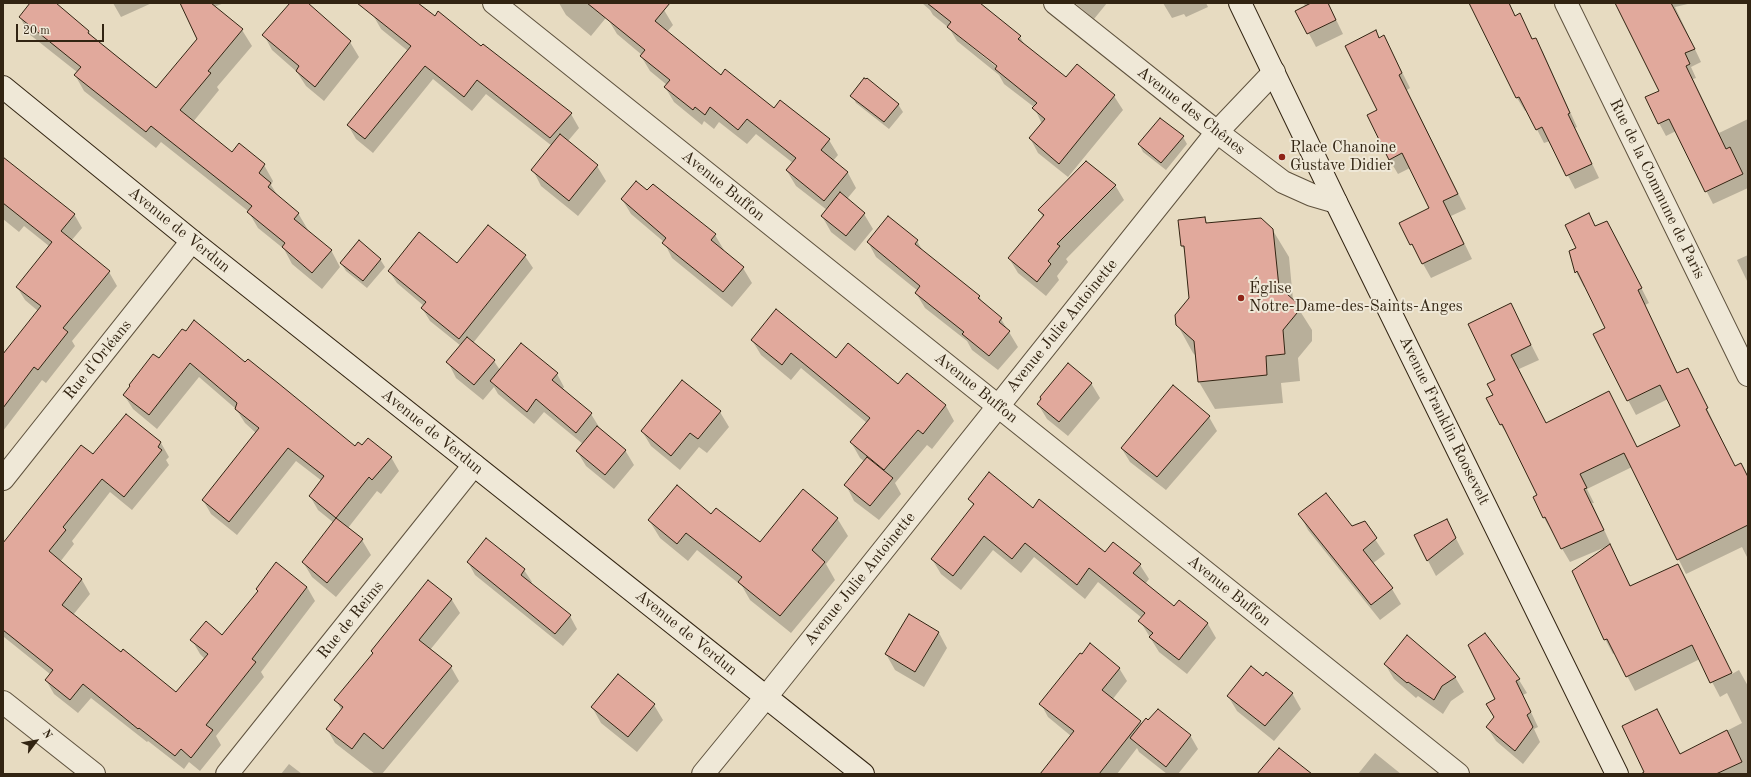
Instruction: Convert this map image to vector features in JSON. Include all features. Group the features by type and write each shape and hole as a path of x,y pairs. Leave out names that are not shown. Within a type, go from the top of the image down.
{"street":[{"name":"Avenue Buffon","path":"494,3 1458,774"},
{"name":"Avenue des Chênes","path":"1056,3 1217,132 1283,182 1312,195 1336,202"},
{"name":"Avenue Franklin Roosevelt","path":"1240,3 1617,774"},
{"name":"Rue de la Commune de Paris","path":"1566,3 1748,375"},
{"name":"Avenue Julie Antoinette","path":"703,774 1217,132 1274,72"},
{"name":"Avenue de Verdun","path":"3,87 192,242 863,774"},
{"name":"Rue d'Orléans","path":"3,479 192,242"},
{"name":"Rue de Reims","path":"227,774 474,465"},
{"path":"3,702 94,774"}],"building":[{"path":"30,3 56,3 89,31 88,33 156,88 197,39 180,3 211,3 243,29 208,71 211,73 180,110 232,152 239,143 265,164 259,173 271,183 268,187 299,213 294,219 332,250 312,273 282,247 285,243 247,212 252,206 151,126 146,132 74,75 81,67 19,17"},
{"path":"290,3 308,3 351,41 315,87 296,71 299,66 262,35"},
{"path":"357,3 418,3 435,16 438,11 481,46 483,44 572,113 550,138 477,80 464,97 425,66 365,139 347,125 411,46"},
{"path":"587,3 670,3 655,21 721,75 725,69 774,108 780,100 830,139 821,150 848,172 824,201 786,170 796,158 747,119 738,130 710,107 705,115 695,107 693,110 664,87 670,80 640,56 645,50"},
{"path":"927,3 980,3 1021,36 1018,39 1066,77 1077,64 1115,95 1059,164 1029,138 1045,119 1032,108 1037,103 995,69 997,66 947,27 951,22"},
{"path":"1311,3 1328,3 1336,20 1307,34 1295,11"},
{"path":"1469,3 1509,3 1515,16 1520,13 1532,39 1536,38 1570,113 1568,114 1592,164 1566,176 1542,127 1536,130 1519,97 1516,98"},
{"path":"1615,3 1671,3 1695,49 1685,53 1690,64 1686,66 1726,149 1730,147 1743,174 1705,192 1669,119 1658,124 1645,97 1659,91"},
{"path":"1376,30 1379,38 1384,35 1402,73 1399,75 1458,194 1443,201 1464,244 1422,264 1399,223 1429,208 1402,153 1389,160 1367,115 1377,110 1345,46"},
{"path":"864,78 867,78 899,104 884,122 850,96"},
{"path":"1160,118 1184,136 1161,163 1138,144"},
{"path":"560,134 598,165 569,201 531,170"},
{"path":"3,157 75,214 61,231 110,271 63,328 68,332 38,370 34,367 3,408 3,354 41,306 16,287 52,242 3,203"},
{"path":"1086,161 1116,185 1057,244 1060,246 1048,261 1051,264 1037,282 1008,258 1044,215 1038,210"},
{"path":"636,181 647,190 653,184 716,234 711,240 744,267 723,292 662,243 666,238 621,199"},
{"path":"840,192 865,213 846,236 821,216"},
{"path":"1589,213 1595,226 1607,221 1642,288 1638,290 1677,373 1688,368 1708,408 1706,409 1735,466 1741,463 1748,477 1748,525 1677,560 1624,453 1580,474 1587,488 1584,489 1604,530 1561,549 1533,497 1537,495 1502,424 1500,425 1486,398 1493,395 1487,384 1495,380 1468,324 1511,303 1531,345 1511,355 1546,423 1609,391 1637,447 1680,426 1660,385 1627,401 1593,334 1605,328 1577,271 1575,273 1569,251 1576,248 1565,225"},
{"path":"888,216 918,240 915,244 980,296 978,298 1002,318 999,322 1010,331 989,356 962,334 964,332 915,293 920,286 867,242"},
{"name":"Église Notre-Dame-des-Saints-Anges","path":"1205,217 1206,223 1261,218 1273,229 1279,287 1296,302 1297,313 1283,330 1285,354 1266,356 1267,375 1198,382 1194,341 1176,325 1175,315 1189,298 1184,246 1181,246 1178,220"},
{"path":"488,225 526,255 459,339 421,308 426,302 388,271 419,232 457,263"},
{"path":"359,240 381,259 363,281 340,263"},
{"path":"776,309 836,358 848,343 898,384 907,373 946,405 923,434 918,430 884,470 850,442 870,418 791,353 782,365 751,340"},
{"path":"194,320 245,362 248,359 355,446 358,442 362,445 368,438 392,457 372,480 369,477 336,518 309,496 324,476 288,448 229,522 202,500 259,428 235,409 237,403 190,363 149,415 123,395 153,354 159,358 182,329 186,331"},
{"path":"467,337 495,360 474,385 446,362"},
{"path":"521,343 558,373 552,380 592,413 576,433 536,399 527,412 490,381"},
{"path":"1068,363 1092,383 1059,422 1037,404 1041,399 1040,397"},
{"path":"682,380 721,411 698,439 690,433 671,456 641,431"},
{"path":"1173,385 1210,416 1157,477 1121,448"},
{"path":"126,414 161,442 158,447 162,450 124,497 102,479 63,527 66,530 49,551 82,579 62,605 121,652 123,649 176,692 208,654 190,640 206,621 222,635 258,591 256,589 276,562 307,587 252,659 256,662 206,725 213,730 191,758 181,749 175,756 139,728 138,729 83,684 70,700 45,680 53,670 3,630 3,543 81,445 93,454"},
{"path":"597,426 626,450 605,475 576,451"},
{"path":"867,457 893,478 870,506 844,485"},
{"path":"989,472 1033,508 1039,499 1105,552 1113,542 1141,564 1133,573 1174,606 1179,600 1208,623 1179,660 1149,637 1153,633 1138,621 1145,613 1089,568 1077,585 1025,543 1012,559 984,536 953,576 931,559 974,504 968,499"},
{"path":"677,485 711,514 716,508 760,542 803,489 838,518 812,550 825,562 780,616 738,582 742,577 686,533 677,544 648,520"},
{"path":"1326,493 1352,526 1365,521 1377,538 1363,550 1393,588 1371,605 1298,514"},
{"path":"336,518 363,539 327,583 302,562"},
{"path":"1447,519 1456,538 1427,561 1414,535"},
{"path":"486,538 525,569 521,575 571,615 555,634 467,562"},
{"path":"1610,544 1630,586 1678,564 1732,673 1710,683 1692,645 1626,677 1607,639 1604,640 1572,571"},
{"path":"428,580 452,599 419,640 452,666 383,749 364,733 352,749 326,729 343,707 334,700 373,653 371,651"},
{"path":"909,614 939,632 915,672 885,654"},
{"path":"1485,633 1520,679 1516,681 1531,712 1527,715 1533,727 1515,751 1486,727 1494,717 1486,704 1495,699 1468,645"},
{"path":"1407,635 1456,677 1442,686 1434,700 1408,682 1407,683 1384,664"},
{"path":"1090,643 1120,668 1102,690 1141,721 1099,774 1040,774 1074,731 1039,704 1080,653 1082,654"},
{"path":"1251,666 1263,676 1266,672 1293,693 1265,726 1227,696"},
{"path":"618,674 655,704 628,737 591,707"},
{"path":"1158,709 1191,735 1166,767 1130,738 1146,718 1148,720"},
{"path":"1657,709 1680,754 1727,730 1742,762 1716,774 1641,774 1644,772 1622,726"},
{"path":"1279,748 1312,774 1257,774"}],"place":[{"name":"Place Chanoine Gustave Didier","path":"1282,157"},
{"name":"Église Notre-Dame-des-Saints-Anges","path":"1241,298"}]}
